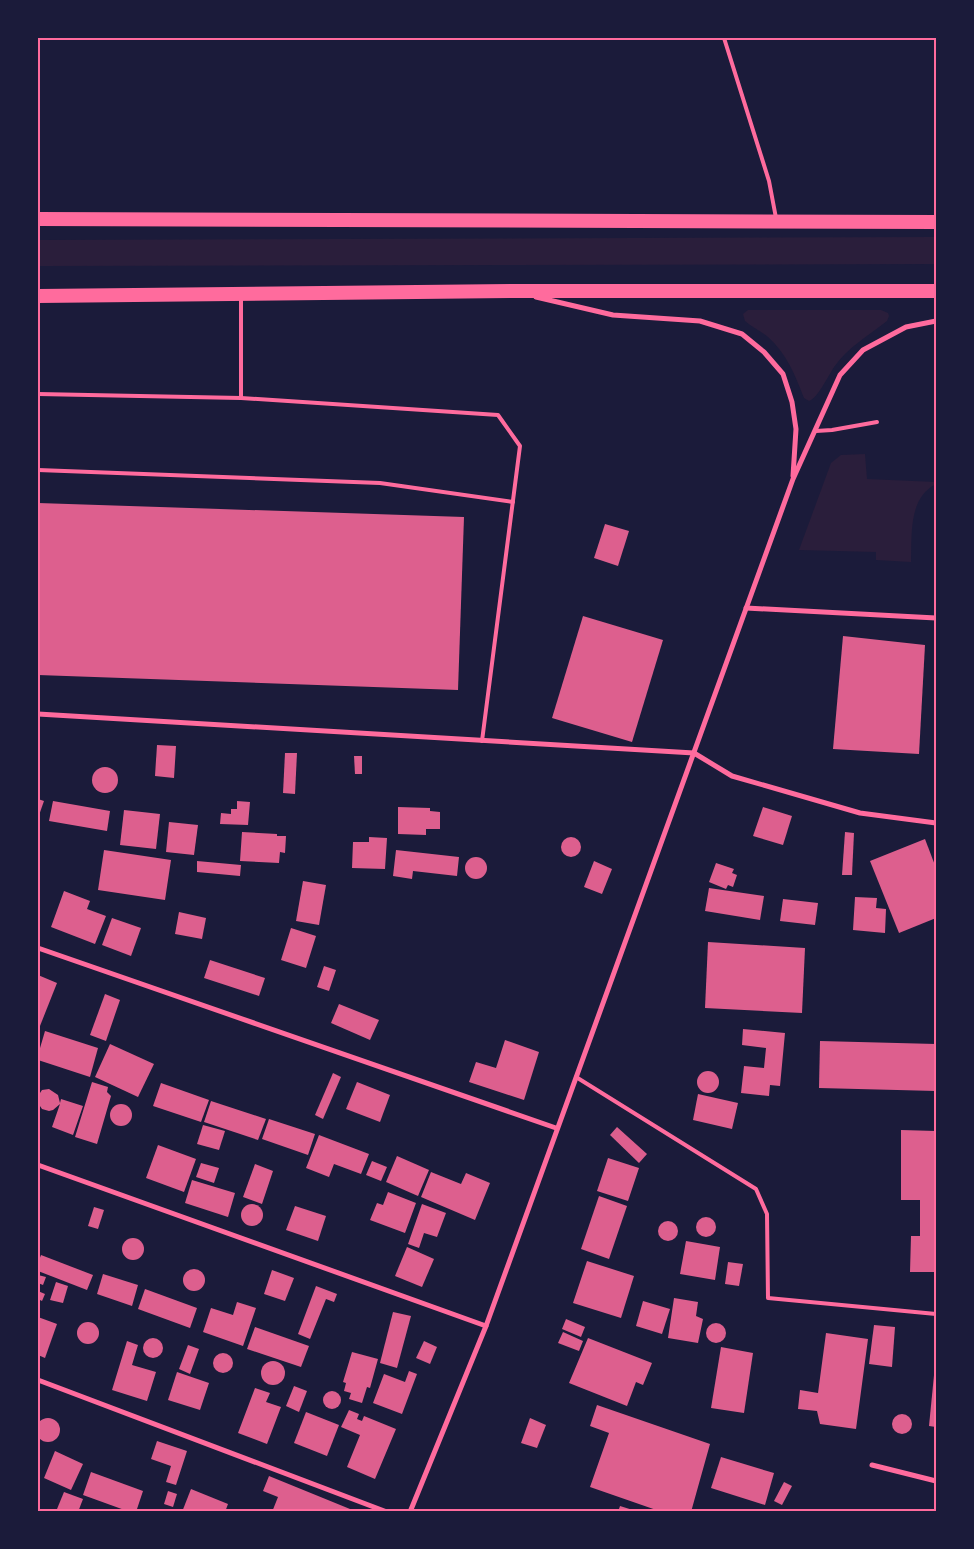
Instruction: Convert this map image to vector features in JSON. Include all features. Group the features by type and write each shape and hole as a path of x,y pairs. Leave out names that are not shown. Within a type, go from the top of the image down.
{"highway":[{"path":"38,219 936,222"},
{"path":"38,296 513,291 936,291"}],"street":[{"path":"513,291 614,315 700,321 742,334 764,352 784,374 792,402 796,429 793,479"},
{"path":"410,1512 486,1326 556,1128 576,1078 793,479 840,375 863,350 906,327 936,321"},
{"path":"746,608 936,618"},
{"path":"38,714 694,753 732,776 860,813 936,823"},
{"path":"38,948 556,1128"},
{"path":"38,1165 486,1326"},
{"path":"38,1380 387,1512"},
{"path":"872,1465 936,1481"}],"lane":[{"path":"724,38 770,181 776,220"},
{"path":"241,293 241,398"},
{"path":"38,394 241,398 498,416 520,446 482,740"},
{"path":"816,431 878,422"},
{"path":"38,470 380,483 513,502"},
{"path":"576,1078 756,1189 767,1214 768,1298 936,1314"}],"shaded area":[{"path":"936,237 936,264 38,266 38,240"},
{"path":"748,310 881,310 888,313 889,316 887,321 839,360 819,391 809,401 804,398 794,373 780,350 768,337 745,321 743,314"},
{"path":"865,454 867,479 936,482 920,498 916,508 913,518 911,562 876,560 876,552 799,550 831,463 841,455"}],"building":[{"path":"38,503 464,517 458,690 38,675"},
{"path":"605,524 629,531 618,566 594,558"},
{"path":"583,616 663,640 632,742 552,718"},
{"path":"843,636 925,645 919,754 833,749"},
{"path":"157,745 176,746 174,778 155,776"},
{"path":"285,753 297,753 295,794 283,793"},
{"path":"354,756 362,756 362,774 355,774"},
{"path":"105,767 114,771 118,780 114,789 105,793 96,789 92,780 96,771"},
{"path":"38,799 44,801 38,818"},
{"path":"53,801 110,811 107,831 49,821"},
{"path":"237,801 250,802 248,825 220,824 221,813 231,814 231,809 237,809"},
{"path":"398,807 430,808 430,811 440,812 440,829 426,829 426,835 398,834"},
{"path":"763,807 792,816 783,845 753,836"},
{"path":"124,810 160,814 156,849 120,845"},
{"path":"169,822 198,825 194,855 166,852"},
{"path":"242,832 286,836 285,853 280,852 279,863 240,861"},
{"path":"845,832 854,833 852,875 842,875"},
{"path":"369,837 387,838 385,869 352,868 353,842 369,842"},
{"path":"571,837 578,840 581,847 578,854 571,857 564,854 561,847 564,840"},
{"path":"925,839 936,868 936,918 899,933 870,861"},
{"path":"104,850 171,860 165,900 98,890"},
{"path":"396,850 459,857 457,876 413,871 412,879 393,876"},
{"path":"476,857 484,860 487,868 484,876 476,879 468,876 465,868 468,860"},
{"path":"197,861 241,865 240,876 197,872"},
{"path":"594,861 612,869 602,894 584,887"},
{"path":"716,863 734,869 732,873 737,875 733,887 728,885 726,889 709,882"},
{"path":"303,881 326,885 319,925 296,921"},
{"path":"709,888 764,896 760,920 705,911"},
{"path":"64,891 90,901 87,909 106,916 95,944 51,927"},
{"path":"855,897 877,898 876,908 886,909 885,933 853,930"},
{"path":"783,899 818,903 815,925 780,921"},
{"path":"179,912 206,918 202,939 175,934"},
{"path":"112,918 141,928 131,956 102,945"},
{"path":"291,928 316,936 306,968 281,960"},
{"path":"708,942 805,948 802,1013 705,1008"},
{"path":"210,960 265,978 259,996 204,978"},
{"path":"324,966 336,970 329,991 317,987"},
{"path":"38,975 57,983 38,1031"},
{"path":"105,994 120,1000 106,1041 90,1035"},
{"path":"339,1004 379,1020 370,1040 331,1023"},
{"path":"743,1029 785,1033 780,1086 770,1085 769,1096 741,1093 744,1066 764,1068 766,1048 742,1045"},
{"path":"45,1031 98,1048 90,1077 38,1060"},
{"path":"505,1040 539,1052 524,1100 469,1082 476,1062 496,1068"},
{"path":"820,1041 936,1044 936,1091 819,1088"},
{"path":"110,1044 154,1064 138,1097 95,1077"},
{"path":"708,1071 716,1074 719,1082 716,1090 708,1093 700,1090 697,1082 700,1074"},
{"path":"333,1073 341,1077 323,1119 315,1115"},
{"path":"92,1082 108,1087 107,1092 111,1096 97,1144 75,1137"},
{"path":"357,1082 390,1095 380,1122 346,1109"},
{"path":"161,1083 209,1100 201,1122 153,1106"},
{"path":"49,1089 58,1095 60,1103 61,1099 83,1106 73,1135 52,1127 60,1104 49,1111 42,1109 38,1103 42,1090"},
{"path":"698,1094 738,1103 732,1129 693,1120"},
{"path":"211,1101 266,1119 258,1140 204,1122"},
{"path":"121,1104 129,1107 132,1115 129,1123 121,1126 113,1123 110,1115 113,1107"},
{"path":"269,1119 315,1134 308,1155 262,1139"},
{"path":"203,1125 225,1131 219,1150 197,1144"},
{"path":"617,1127 647,1154 639,1163 610,1135"},
{"path":"901,1130 936,1131 936,1272 910,1272 911,1236 920,1236 920,1200 901,1200"},
{"path":"319,1135 369,1154 361,1174 334,1164 329,1177 306,1168"},
{"path":"158,1145 196,1159 184,1192 146,1178"},
{"path":"397,1156 429,1170 418,1196 386,1182"},
{"path":"608,1158 639,1168 628,1201 597,1191"},
{"path":"372,1161 387,1167 381,1181 366,1175"},
{"path":"201,1163 219,1168 214,1183 196,1177"},
{"path":"255,1164 273,1171 262,1204 243,1197"},
{"path":"431,1172 461,1184 466,1173 490,1183 475,1220 421,1197"},
{"path":"192,1180 235,1193 228,1217 185,1203"},
{"path":"388,1192 416,1203 405,1233 370,1220 377,1203 383,1205"},
{"path":"599,1196 627,1206 609,1259 581,1249"},
{"path":"252,1204 260,1207 263,1215 260,1223 252,1226 244,1223 241,1215 244,1207"},
{"path":"422,1204 446,1213 437,1237 424,1233 419,1248 408,1244"},
{"path":"295,1206 326,1216 318,1241 286,1230"},
{"path":"94,1207 104,1210 98,1229 88,1226"},
{"path":"702,1217 710,1217 716,1223 716,1231 710,1237 702,1237 696,1231 696,1223"},
{"path":"664,1221 672,1221 678,1227 678,1235 672,1241 664,1241 658,1235 658,1227"},
{"path":"133,1238 141,1241 144,1249 141,1257 133,1260 125,1257 122,1249 125,1241"},
{"path":"686,1241 720,1247 715,1280 680,1274"},
{"path":"407,1247 434,1259 422,1287 395,1276"},
{"path":"41,1255 93,1275 87,1290 38,1271"},
{"path":"587,1261 634,1276 621,1318 573,1303"},
{"path":"728,1262 743,1264 739,1286 725,1284"},
{"path":"194,1269 202,1272 205,1280 202,1288 194,1291 186,1288 183,1280 186,1272"},
{"path":"272,1270 294,1278 285,1301 264,1294"},
{"path":"103,1274 138,1285 132,1306 97,1294"},
{"path":"38,1275 46,1277 43,1285 38,1283"},
{"path":"56,1282 68,1286 63,1303 50,1300"},
{"path":"316,1286 337,1294 334,1302 326,1299 310,1339 298,1334"},
{"path":"145,1289 197,1308 190,1328 138,1309"},
{"path":"38,1291 45,1294 42,1301 38,1299"},
{"path":"674,1298 698,1302 696,1316 703,1319 698,1343 668,1338"},
{"path":"643,1301 670,1309 662,1334 636,1326"},
{"path":"237,1302 256,1308 243,1346 203,1332 211,1308 233,1315"},
{"path":"393,1312 411,1316 397,1368 380,1363"},
{"path":"38,1317 57,1324 45,1358 38,1355"},
{"path":"566,1319 585,1327 581,1337 562,1329"},
{"path":"84,1322 92,1322 99,1329 99,1337 92,1344 84,1344 77,1337 77,1329"},
{"path":"712,1323 720,1323 726,1329 726,1337 720,1343 712,1343 706,1337 706,1329"},
{"path":"874,1325 895,1327 892,1367 869,1364"},
{"path":"255,1327 309,1346 301,1367 247,1349"},
{"path":"563,1332 583,1341 579,1351 558,1343"},
{"path":"826,1333 868,1339 856,1429 820,1424 817,1411 798,1409 800,1390 818,1393"},
{"path":"149,1338 157,1338 163,1344 163,1352 157,1358 149,1358 143,1352 143,1344"},
{"path":"588,1338 652,1363 643,1385 636,1382 627,1406 569,1383"},
{"path":"127,1341 138,1345 132,1365 156,1372 147,1401 112,1390"},
{"path":"424,1341 437,1347 430,1364 416,1358"},
{"path":"188,1345 199,1349 190,1374 179,1369"},
{"path":"721,1347 753,1353 744,1413 711,1408"},
{"path":"352,1352 378,1359 370,1388 367,1387 362,1403 349,1399 351,1393 344,1391 346,1383 343,1382"},
{"path":"223,1353 230,1356 233,1363 230,1370 223,1373 216,1370 213,1363 216,1356"},
{"path":"273,1361 282,1364 285,1373 282,1382 273,1385 264,1382 261,1373 264,1364"},
{"path":"936,1365 936,1427 929,1426"},
{"path":"409,1371 417,1374 402,1414 373,1403 384,1374 405,1382"},
{"path":"177,1372 209,1383 200,1410 168,1400"},
{"path":"294,1386 307,1391 299,1412 286,1406"},
{"path":"255,1388 270,1393 266,1402 281,1407 267,1444 238,1433"},
{"path":"332,1391 338,1394 341,1400 338,1406 332,1409 326,1406 323,1400 326,1394"},
{"path":"597,1405 710,1444 691,1512 662,1512 590,1487 609,1433 590,1426"},
{"path":"349,1410 359,1414 357,1419 362,1421 364,1416 396,1429 375,1479 347,1467 360,1435 341,1427"},
{"path":"306,1412 339,1425 327,1456 294,1443"},
{"path":"898,1414 906,1414 912,1420 912,1428 906,1434 898,1434 892,1428 892,1420"},
{"path":"48,1418 57,1421 60,1430 57,1439 48,1442 39,1439 36,1430 39,1421"},
{"path":"530,1418 546,1425 537,1448 521,1443"},
{"path":"157,1441 187,1451 176,1485 166,1482 171,1466 151,1459"},
{"path":"55,1451 83,1464 71,1490 44,1478"},
{"path":"721,1457 774,1473 765,1505 711,1488"},
{"path":"91,1472 143,1491 136,1512 130,1512 83,1495"},
{"path":"269,1476 350,1509 350,1512 272,1512 278,1497 263,1491"},
{"path":"784,1482 792,1486 782,1505 774,1501"},
{"path":"191,1489 228,1504 225,1512 182,1512"},
{"path":"168,1491 177,1494 173,1507 164,1504"},
{"path":"64,1492 83,1499 78,1512 64,1512 57,1509"},
{"path":"620,1506 636,1511 636,1512 618,1512"}]}
